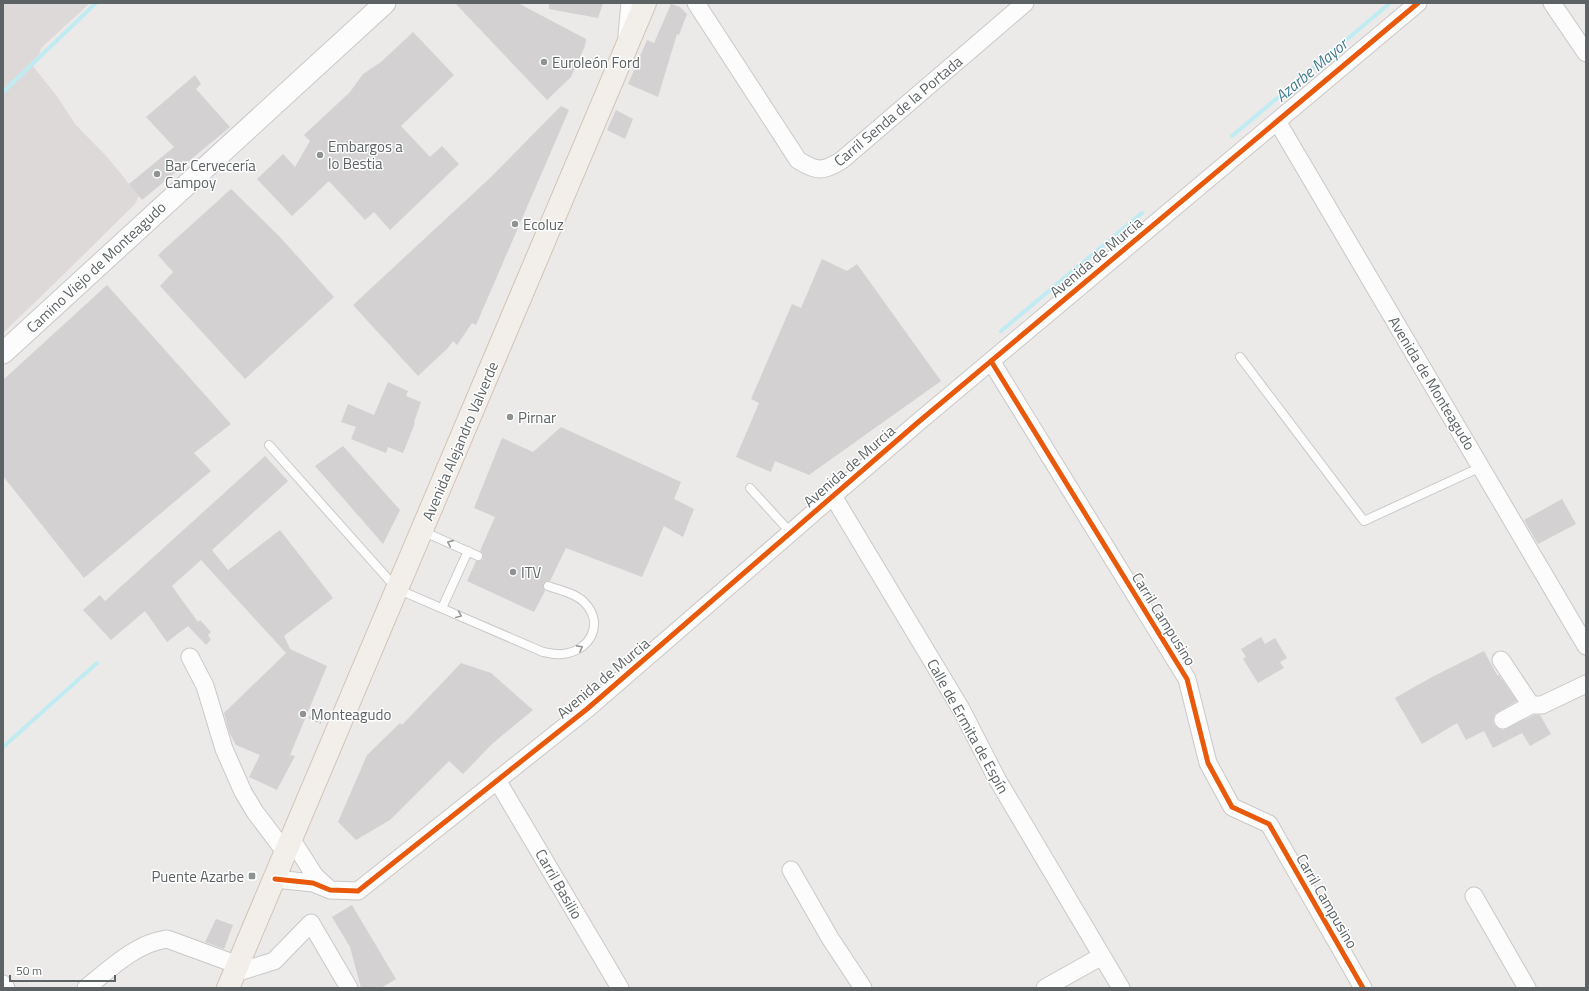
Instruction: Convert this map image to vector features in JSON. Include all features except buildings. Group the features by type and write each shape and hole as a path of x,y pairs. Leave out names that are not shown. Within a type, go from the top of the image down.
{"main road":[{"name":"Avenida Alejandro Valverde","path":"234,975 626,44 645,3"}],"street":[{"name":"Camino Viejo de Monteagudo","path":"3,353 384,3"},
{"path":"626,44 630,3"},
{"name":"Carril Senda de la Portada","path":"696,3 798,160 813,169 828,169 842,160 1025,3"},
{"name":"Avenida de Murcia","path":"275,879 313,883 330,890 358,891 587,709 833,496 1418,3"},
{"path":"1552,3 1586,53"},
{"name":"Avenida de Monteagudo","path":"1277,121 1586,646"},
{"name":"Carril Campusino","path":"992,361 1187,679 1208,763 1232,807 1269,824 1363,988"},
{"name":"Calle de Ermita de Espín","path":"833,496 961,709 997,779 1121,988"},
{"path":"190,657 205,686 224,749 243,792 255,812 330,890"},
{"path":"1501,660 1531,705"},
{"path":"1503,720 1531,705 1542,705 1586,684"},
{"name":"Carril Basilio","path":"497,780 620,988"},
{"path":"791,870 830,938 863,988"},
{"path":"1474,896 1527,988"},
{"path":"86,988 117,963 155,941 167,939 234,975 274,961 311,923 349,988"},
{"path":"1045,988 1102,956"},
{"path":"3,984 6,988"}],"lane":[{"path":"1240,357 1364,521 1481,467"},
{"path":"269,445 397,589 543,652 561,655 572,652 586,645 592,638 595,629 592,613 584,601 548,586"},
{"path":"750,488 790,533"},
{"path":"422,531 478,556"},
{"path":"442,608 468,551"}],"path":[{"path":"309,717 323,723"}],"shaded area":[{"path":"3,3 90,3 41,48 38,61 33,66 59,99 75,124 108,158 139,196 135,204 3,333"}],"waterway":[{"path":"3,92 96,3"},
{"name":"Azarbe Mayor","path":"1232,136 1390,3"},
{"name":"Azarbe Mayor","path":"1001,331 1142,213"},
{"path":"3,747 97,663"}],"cycle path":[{"path":"275,879 313,883 330,890 358,891 587,709 916,424 1418,3"},
{"path":"991,361 1187,679 1208,763 1232,807 1269,824 1363,988"}],"place":[{"name":"Euroleón Ford","path":"544,62"},
{"name":"Embargos a lo Bestia","path":"320,155"},
{"name":"Bar Cervecería Campoy","path":"157,174"},
{"name":"Ecoluz","path":"515,224"},
{"name":"Pirnar","path":"510,417"},
{"name":"ITV","path":"513,572"},
{"name":"Monteagudo","path":"303,714"},
{"name":"Puente Azarbe","path":"252,876"}]}
